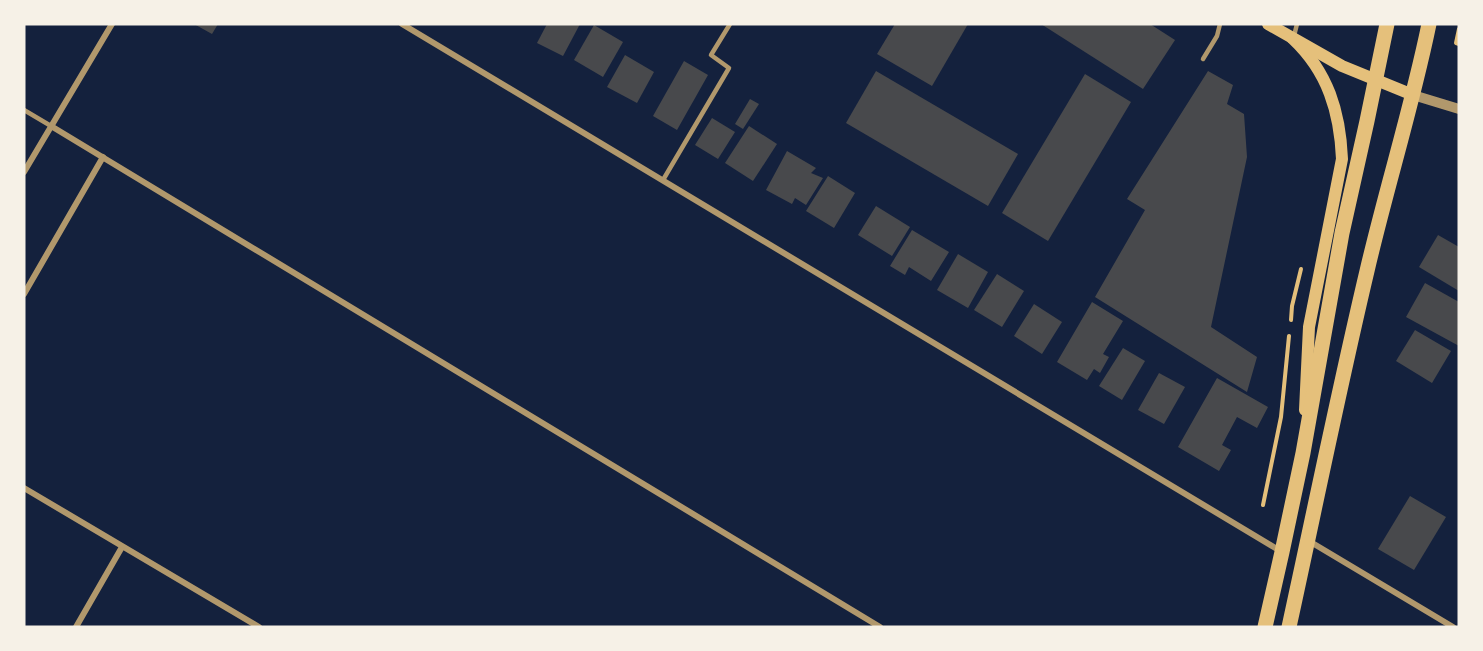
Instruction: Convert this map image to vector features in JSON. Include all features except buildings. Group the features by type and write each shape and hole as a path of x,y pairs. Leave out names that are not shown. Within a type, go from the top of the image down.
{"main road":[{"path":"1268,24 1341,66 1413,95"},
{"path":"1265,627 1303,453 1342,233 1387,24"},
{"path":"1289,627 1366,274 1383,202 1413,95 1429,24"},
{"path":"1293,39 1317,67 1333,100 1341,138 1342,159 1309,327 1303,453"}],"street":[{"path":"24,172 112,24"},
{"path":"402,24 1282,552"},
{"path":"1413,95 1459,109"},
{"path":"51,126 880,627"},
{"path":"24,294 103,157"},
{"path":"24,488 259,627"},
{"path":"1308,541 1453,627"},
{"path":"76,627 122,547"}],"lane":[{"path":"663,180 729,68 711,55 730,24"},
{"path":"1203,59 1217,36 1220,24"},
{"path":"1293,39 1297,24"},
{"path":"24,110 51,126"}],"path":[{"path":"1458,43 1459,29"}]}
